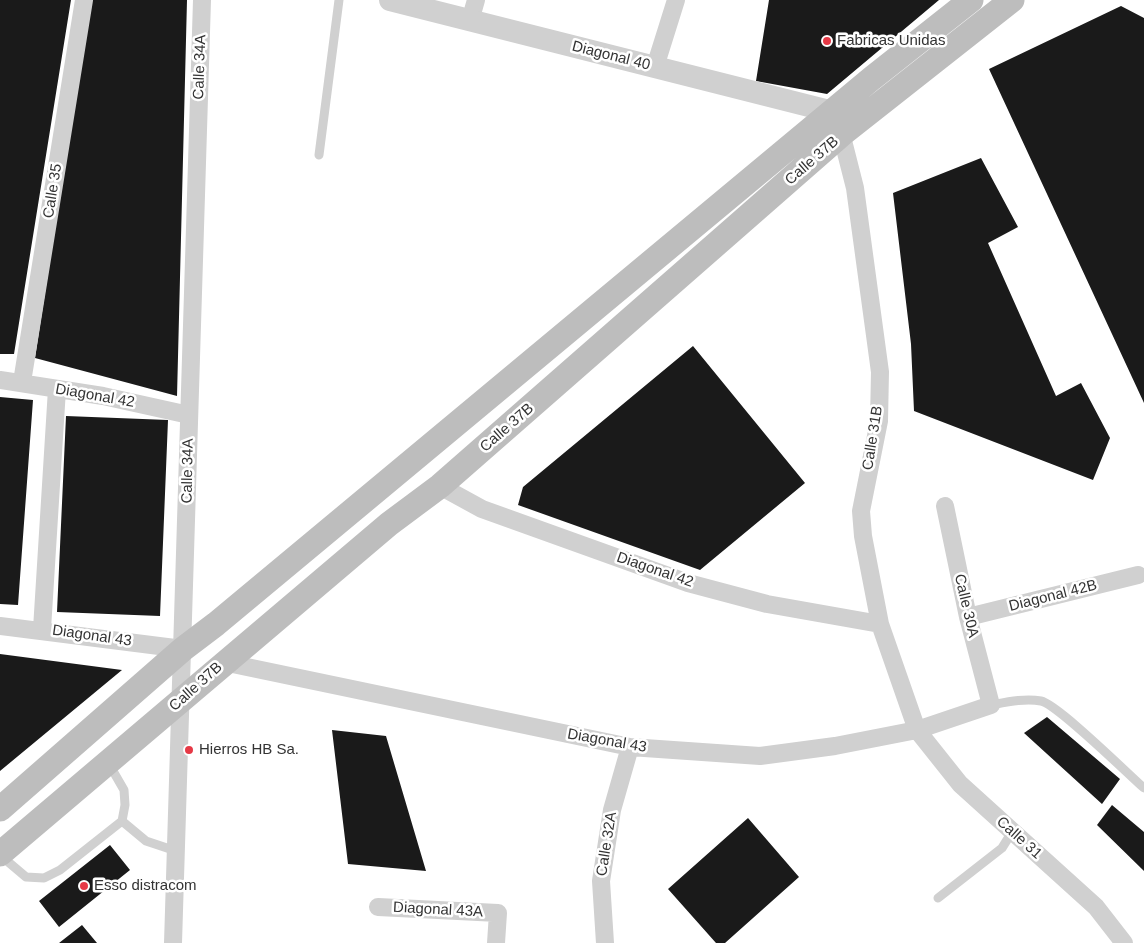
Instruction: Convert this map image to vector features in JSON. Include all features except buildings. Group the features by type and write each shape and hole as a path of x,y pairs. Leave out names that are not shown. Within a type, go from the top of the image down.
{"main road":[{"name":"Calle 37B","path":"0,854 180,702 223,662 389,524 440,486 971,0"},
{"name":"Calle 37B","path":"0,809 183,649 838,123 1012,0"}],"street":[{"name":"Calle 35","path":"22,382 84,0"},
{"name":"Calle 34A","path":"173,943 202,0"},
{"name":"Diagonal 40","path":"390,0 473,10 838,123"},
{"path":"655,67 676,0"},
{"name":"Calle 31B","path":"838,123 855,188 880,372 879,421 861,511 863,536 880,624 917,730"},
{"name":"Diagonal 42","path":"0,380 103,396 189,415"},
{"path":"42,629 57,389"},
{"name":"Diagonal 42","path":"440,486 482,509 688,582 767,604 880,624"},
{"name":"Calle 30A","path":"945,506 968,617 991,705"},
{"name":"Diagonal 42B","path":"968,617 1138,575"},
{"name":"Diagonal 43","path":"0,626 42,629 183,649"},
{"name":"Diagonal 43","path":"223,662 630,747 760,756 835,746 917,730 991,705"},
{"name":"Calle 31","path":"917,730 960,784 1096,907 1124,943"},
{"name":"Calle 32A","path":"605,943 601,881 612,810 630,747"},
{"name":"Diagonal 43A","path":"378,907 498,912 496,943"}],"lane":[{"path":"319,155 339,0"},
{"path":"991,705 1042,701 1060,713 1144,788"},
{"path":"0,854 26,877 44,878 60,870 122,821 126,804 124,790 109,762"},
{"path":"122,821 146,841 176,851"},
{"path":"938,898 1002,848 1012,832"}],"place":[{"name":"Fabricas Unidas","path":"827,41"},
{"name":"Hierros HB Sa.","path":"189,750"},
{"name":"Esso distracom","path":"84,886"}]}
